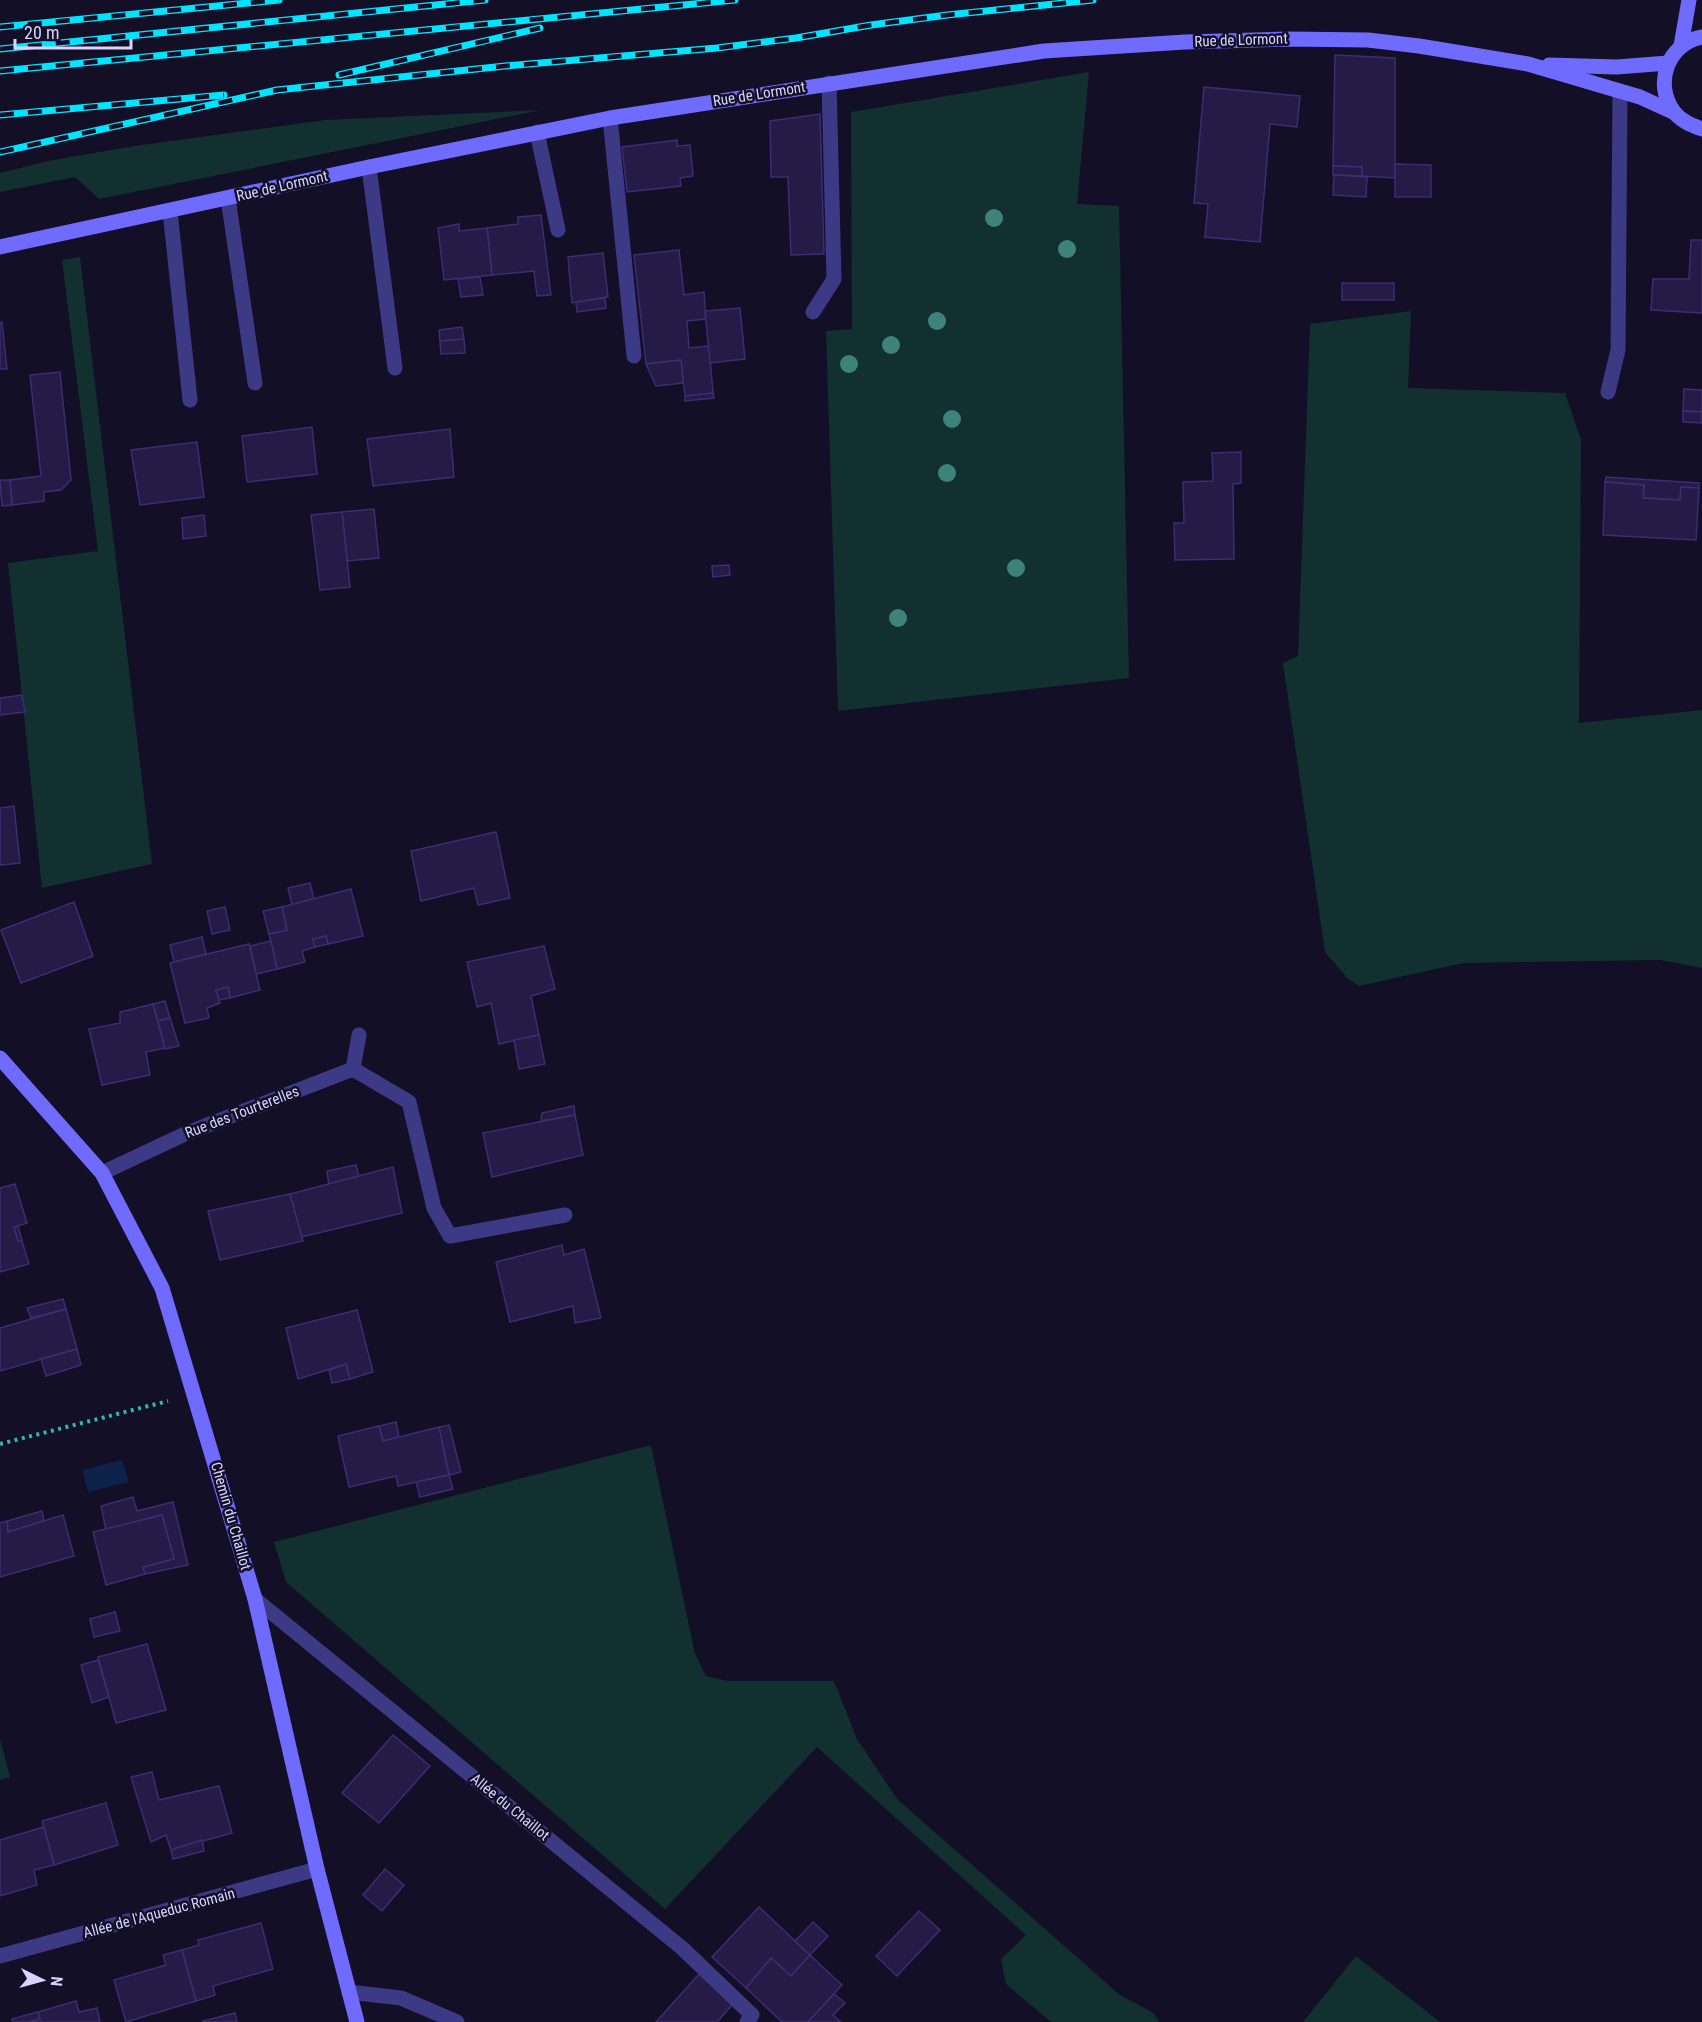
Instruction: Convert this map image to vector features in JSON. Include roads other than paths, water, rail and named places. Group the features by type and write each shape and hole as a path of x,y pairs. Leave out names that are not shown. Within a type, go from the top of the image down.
{"main road":[{"path":"1681,46 1689,0"},
{"path":"1675,113 1664,90 1668,63 1681,46 1694,38 1702,37"},
{"name":"Rue de Lormont","path":"0,247 369,166 610,118 1044,51 1185,42 1288,39 1379,41 1528,64 1640,97 1675,113 1688,124 1702,129"},
{"name":"Rue de Lormont","path":"1528,64 1617,66 1668,63"},
{"name":"Chemin du Chaillot","path":"0,1058 102,1173 162,1288 255,1599 317,1869 357,2022"}],"street":[{"path":"813,312 834,279 830,83"},
{"path":"1608,392 1618,350 1620,92"},
{"path":"610,118 634,356"},
{"path":"537,132 558,230"},
{"path":"369,166 395,368"},
{"path":"228,198 255,383"},
{"path":"170,211 190,400"},
{"path":"359,1035 352,1070 410,1102 434,1208 450,1236 565,1215"},
{"name":"Rue des Tourterelles","path":"102,1173 187,1133 352,1070"},
{"name":"Allée du Chaillot","path":"255,1599 682,1948 752,2015 747,2022"},
{"name":"Allée de l'Aqueduc Romain","path":"0,1956 317,1869"},
{"path":"349,1992 401,1998 457,2022"}],"water":[{"path":"122,1460 129,1482 88,1492 82,1470"}],"railway":[{"path":"0,27 279,0"},
{"path":"0,49 485,0"},
{"path":"0,71 735,0"},
{"path":"0,152 277,90 505,66 717,48 947,15 1093,0"},
{"path":"339,75 540,28"},
{"path":"0,115 224,95"}]}
